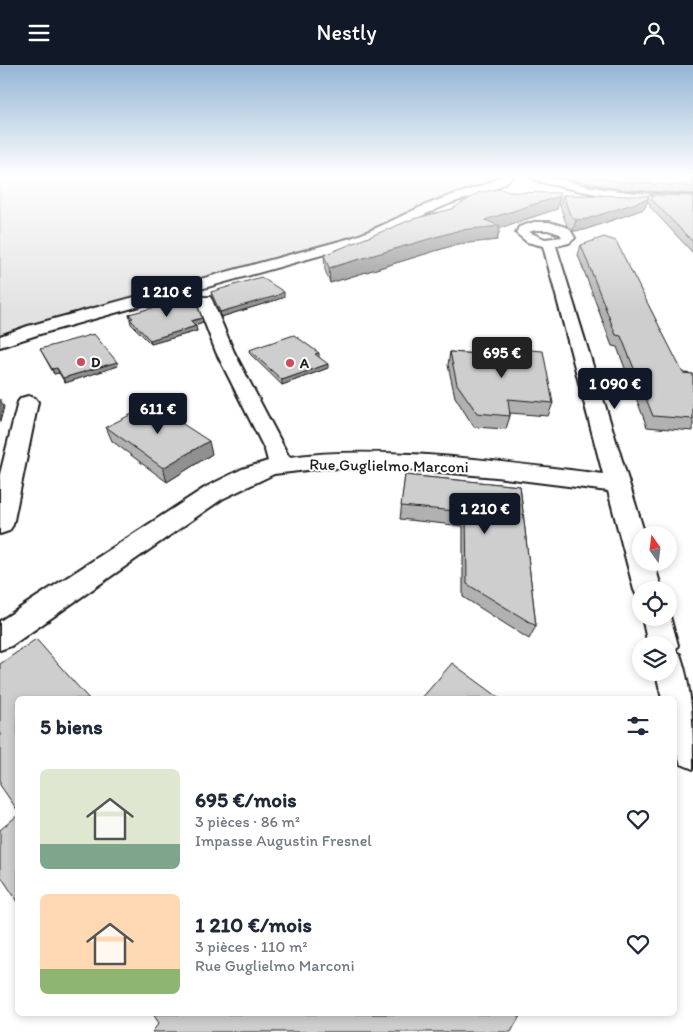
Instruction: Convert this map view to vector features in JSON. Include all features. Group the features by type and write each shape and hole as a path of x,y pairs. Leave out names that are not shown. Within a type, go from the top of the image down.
{"street":[{"path":"0,342 34,330 356,241 404,221"},
{"path":"548,243 645,581"},
{"path":"204,300 225,352 276,450 281,466"},
{"path":"0,525 28,402"},
{"name":"Rue Guglielmo Marconi","path":"0,637 214,493 236,480 281,466 327,460 457,464 616,484"},
{"path":"674,681 693,752"}],"shaded area":[{"path":"0,221 390,221 368,231 324,245 0,338"}],"building":[{"path":"408,221 488,221 500,226 460,230 329,268 324,255"},
{"path":"673,221 693,221 693,242"},
{"path":"604,237 616,241 683,373 693,374 693,419 653,416 621,336 616,335 581,245"},
{"path":"261,277 284,292 220,312 211,292"},
{"path":"194,297 202,318 191,321 196,326 150,340 130,319 133,318 129,314"},
{"name":"D","path":"94,334 117,362 63,378 57,368 52,369 40,349"},
{"name":"A","path":"294,335 319,353 315,354 328,364 282,380 249,350"},
{"path":"493,347 543,351 553,403 508,399 510,416 477,413 457,384 450,352 494,355"},
{"path":"152,404 209,441 163,468 106,427"},
{"path":"405,475 520,486 536,626 467,584 466,512 401,506"},
{"path":"36,639 86,696 15,696 15,807 0,785 0,664"},
{"path":"452,663 497,696 424,696"},
{"path":"15,818 15,898 0,875 0,830"},
{"path":"154,1016 520,1016 511,1032 152,1032 159,1023"}],"place":[{"name":"D","path":"81,362"},
{"name":"A","path":"290,363"}]}
